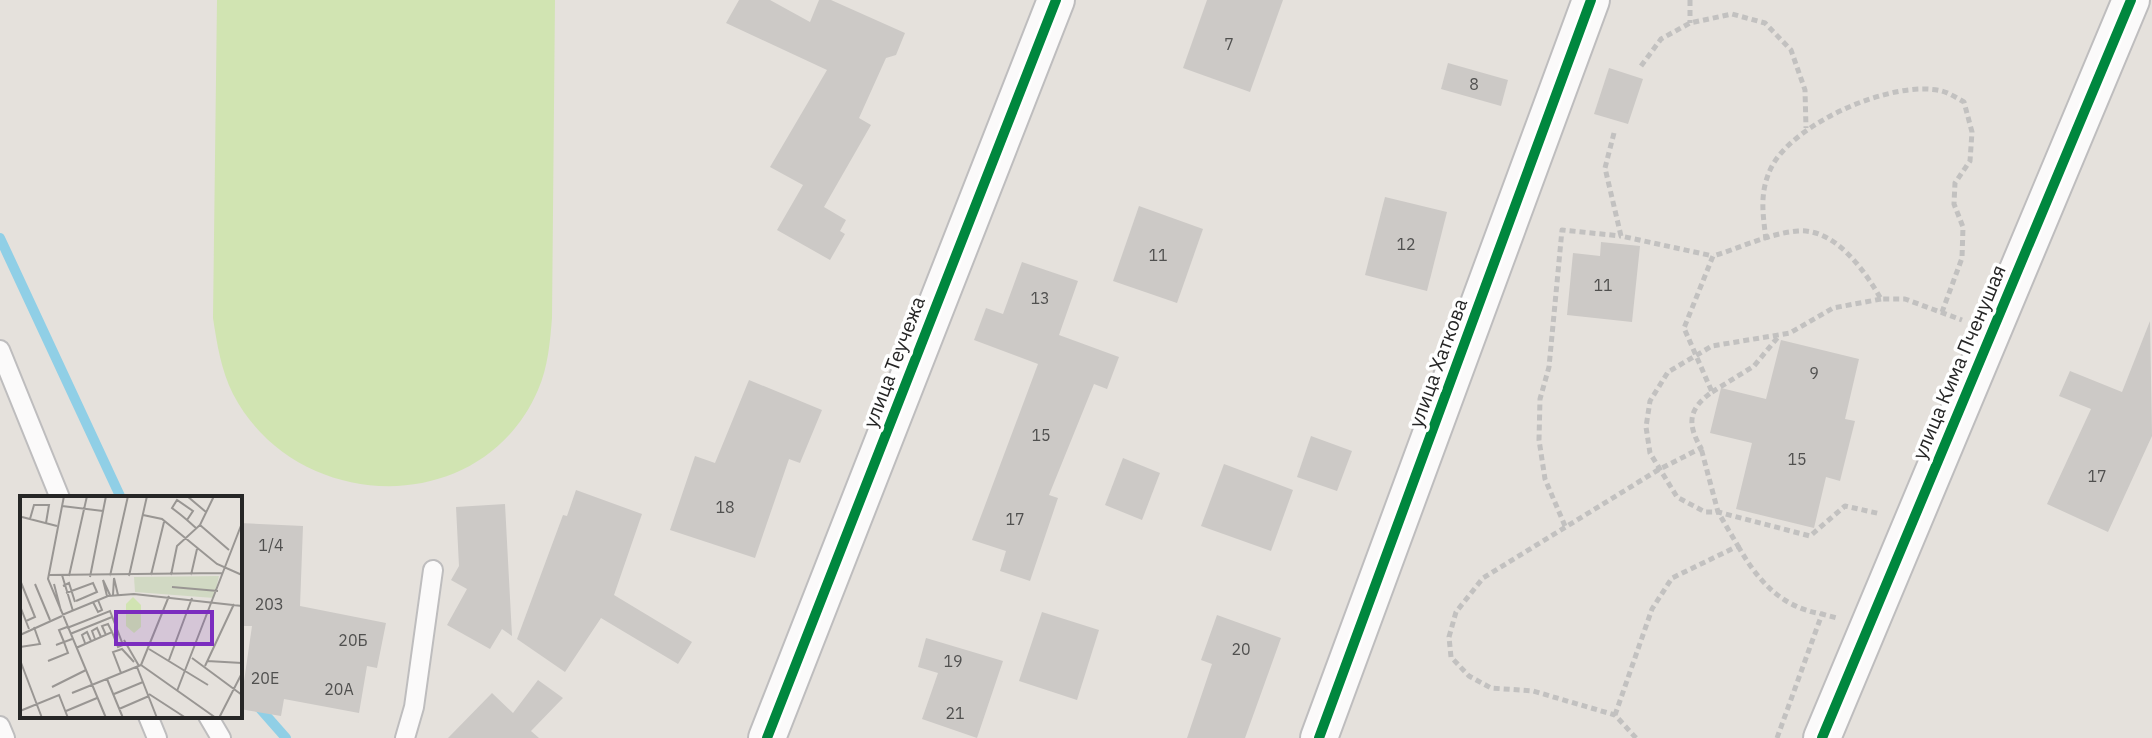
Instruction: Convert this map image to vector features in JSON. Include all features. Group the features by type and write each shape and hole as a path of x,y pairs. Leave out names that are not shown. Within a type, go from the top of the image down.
{"street":[{"name":"улица Теучежа","path":"767,738 1056,0"},
{"name":"улица Хаткова","path":"1319,738 1591,0"},
{"name":"улица Кима Пченушая","path":"1822,738 2131,0"}],"lane":[{"path":"0,350 59,496"},
{"path":"405,738 414,707 433,570"},
{"path":"149,718 157,738"},
{"path":"209,718 221,738"},
{"path":"0,726 5,738"}],"path":[{"path":"1690,0 1690,23"},
{"path":"1641,66 1661,39 1690,23 1732,14 1765,23 1791,50 1805,90 1806,128"},
{"path":"1766,240 1761,197 1771,166 1806,128 1852,104 1903,92 1941,90 1964,102 1972,132 1970,161 1955,183 1954,204 1963,227 1962,258 1942,312"},
{"path":"1614,133 1605,168 1621,236"},
{"path":"1565,526 1545,479 1539,440 1540,399 1549,367 1562,230 1621,236 1713,256 1799,231 1824,237 1856,261 1881,299"},
{"path":"1712,392 1684,328 1713,256"},
{"path":"1912,521 1845,506 1810,536 1718,512 1705,512 1677,497 1658,470 1646,427 1650,401 1668,372 1712,346 1780,335 1833,308 1881,299 1905,299 1991,332"},
{"path":"1780,335 1754,366 1697,403 1691,413 1690,430 1701,448 1718,512 1765,587 1800,610 1868,628"},
{"path":"1636,738 1615,715 1533,691 1491,688 1469,676 1451,657 1449,637 1456,612 1483,578 1658,470 1701,448"},
{"path":"1615,715 1652,609 1672,578 1738,546"},
{"path":"1777,738 1822,614"}],"green space":[{"path":"217,0 555,0 552,318 548,354 538,390 511,432 476,462 433,480 388,486 342,480 299,463 262,434 233,394 222,366 213,318"}],"building":[{"path":"739,0 770,0 810,22 819,0 831,0 905,33 896,55 886,58 859,118 871,125 824,207 846,220 840,231 845,234 830,260 777,230 803,185 770,167 827,70 726,23"},
{"path":"1207,0 1283,0 1250,92 1183,68"},
{"path":"1448,63 1508,80 1501,106 1441,89"},
{"path":"1609,68 1643,79 1628,124 1594,114"},
{"path":"1385,197 1447,212 1427,291 1365,275"},
{"path":"1139,206 1203,229 1177,303 1113,281"},
{"path":"1601,242 1640,246 1632,322 1567,315 1573,253 1600,256"},
{"path":"1022,262 1078,281 1059,335 1119,357 1107,389 1094,384 1049,495 1058,498 1030,581 1000,571 1006,551 972,540 1038,364 974,340 986,308 1003,314"},
{"path":"2150,321 2152,436 2108,532 2047,504 2091,409 2059,396 2070,371 2122,392"},
{"path":"1781,340 1859,359 1845,419 1855,421 1840,481 1826,477 1814,528 1736,509 1752,443 1710,433 1721,388 1766,399"},
{"path":"749,380 822,410 800,463 789,459 755,558 670,530 695,456 715,463"},
{"path":"1311,436 1352,451 1337,491 1297,477"},
{"path":"1123,458 1160,473 1142,520 1105,505"},
{"path":"1224,464 1293,490 1271,551 1201,526"},
{"path":"576,490 642,514 614,595 692,642 678,664 601,618 565,672 517,639 563,515 567,516"},
{"path":"505,504 512,636 502,629 490,649 447,625 467,589 451,580 459,566 456,507"},
{"path":"242,523 303,526 300,606 386,623 377,668 367,666 359,713 284,699 281,716 242,709 252,626 242,626"},
{"path":"1042,612 1099,630 1077,700 1019,681"},
{"path":"1217,615 1281,638 1245,738 1187,738 1212,664 1201,660"},
{"path":"926,638 1003,661 977,738 922,719 938,673 918,667"},
{"path":"538,680 563,698 531,731 539,738 448,738 492,693 513,713"}],"waterway":[{"path":"0,238 120,496"},
{"path":"242,688 286,738"}],"cycle path":[{"path":"767,738 1056,0"},
{"path":"1319,738 1591,0"},
{"path":"1822,738 2131,0"}]}
